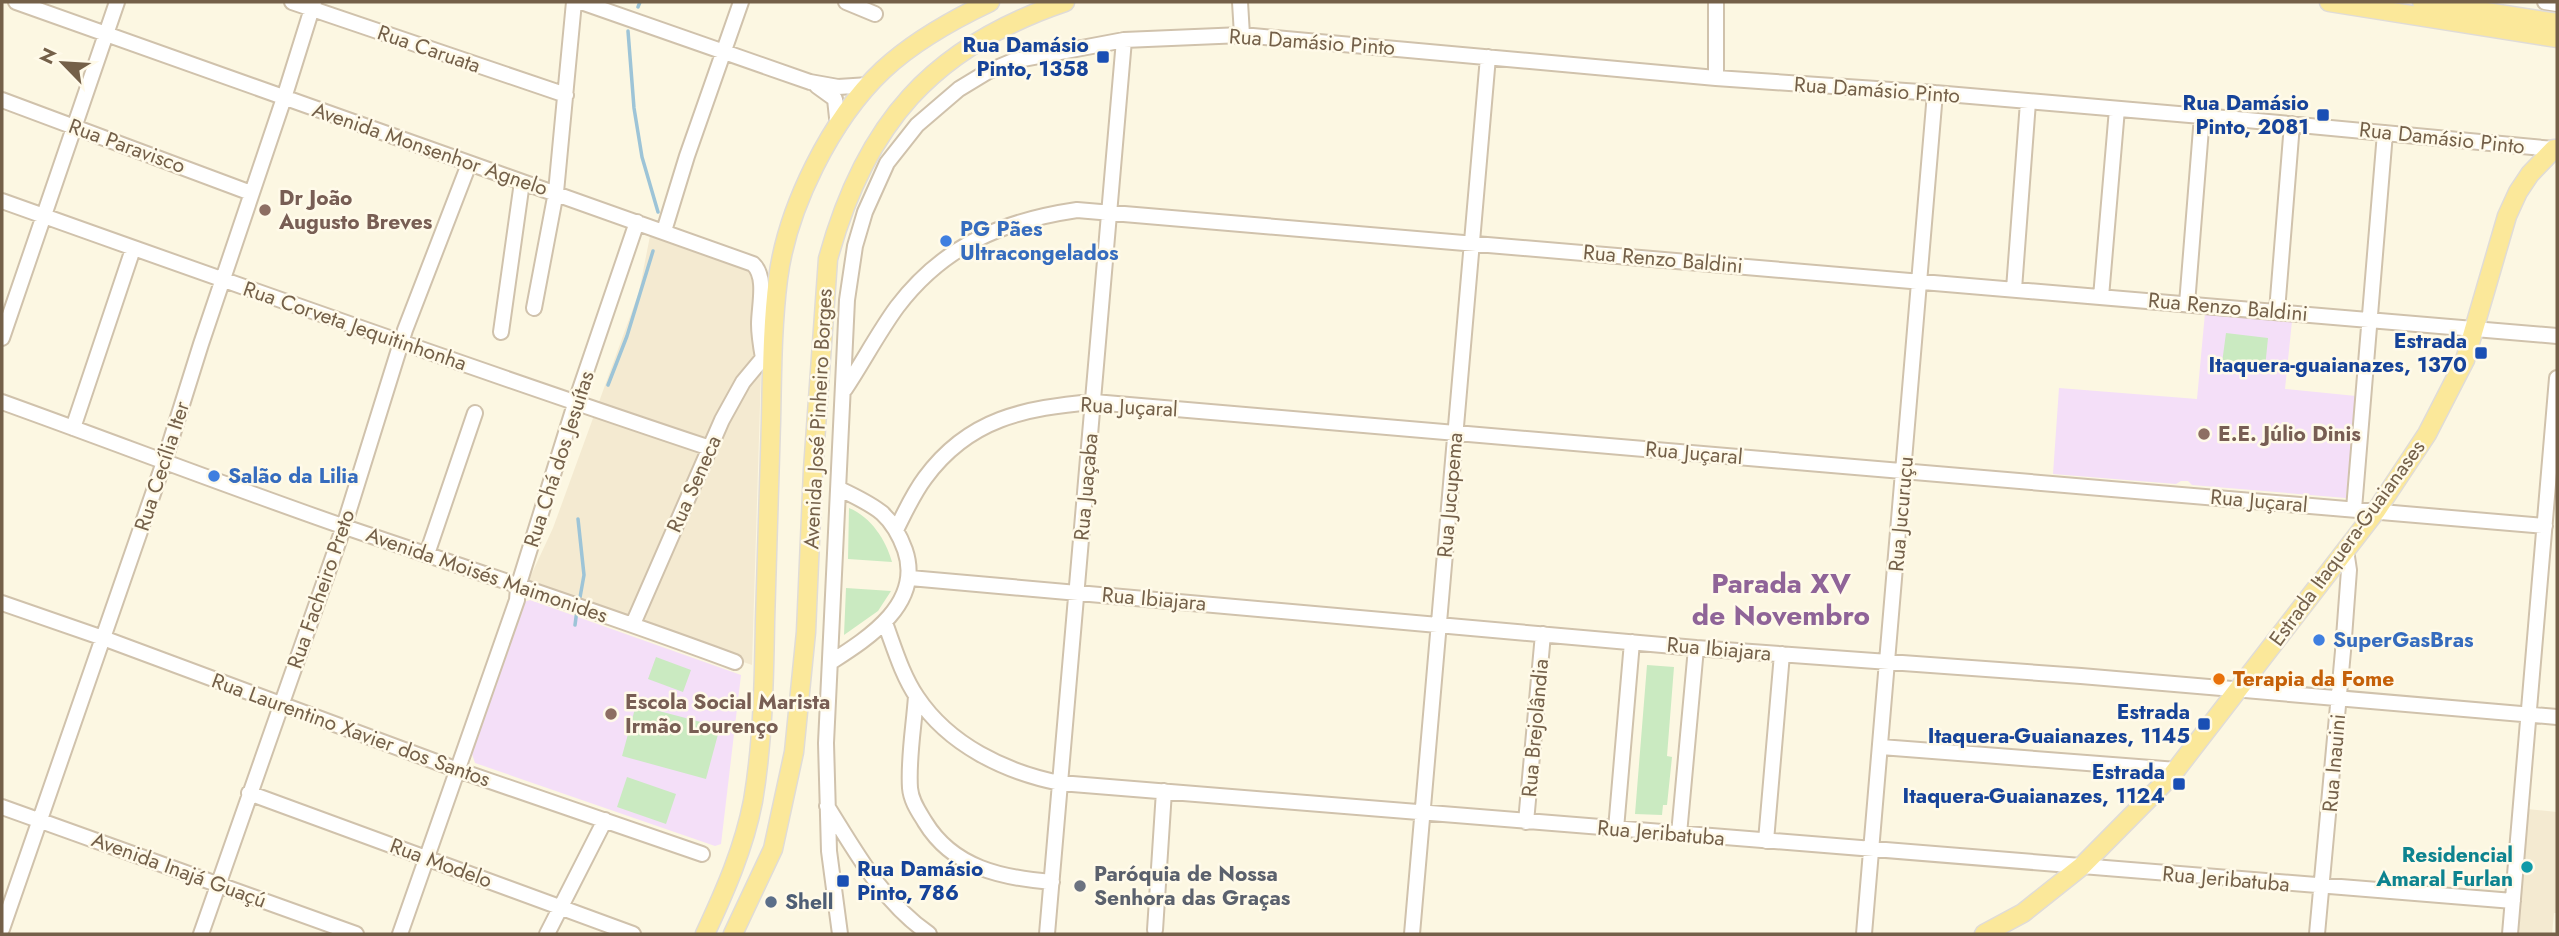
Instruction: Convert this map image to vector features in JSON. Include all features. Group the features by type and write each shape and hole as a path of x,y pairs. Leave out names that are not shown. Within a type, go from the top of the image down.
{"main road":[{"name":"Avenida José Pinheiro Borges","path":"705,934 736,864 747,827 757,776 764,671 768,358 778,278 789,230 804,190 838,127 869,85 910,47 989,2"},
{"name":"Avenida José Pinheiro Borges","path":"733,934 773,849 794,752 806,632 813,470 828,259 838,225 857,175 878,139 926,80 956,55 990,33 1027,15 1065,2"},
{"path":"2329,2 2557,38"},
{"path":"2422,2 2557,23"},
{"name":"Estrada Itaquera-Guaianases","path":"1984,934 2023,913 2082,866 2177,770 2376,511 2427,434 2465,360 2507,216 2518,192 2530,174 2556,149"}],"street":[{"name":"Avenida Monsenhor Agnelo","path":"16,2 469,164 556,192 756,266 761,278 759,325 768,358"},
{"path":"2,338 7,304 43,216 117,2"},
{"name":"Rua Caruata","path":"292,2 313,5 566,95"},
{"path":"534,308 556,192 574,2"},
{"path":"581,2 810,82 838,87 869,85"},
{"path":"662,230 741,2"},
{"path":"846,2 875,14"},
{"path":"1240,2 1242,35"},
{"path":"1716,2 1716,78"},
{"path":"2545,2 2557,4"},
{"name":"Rua Cecília Iter","path":"2,929 164,463 313,5"},
{"name":"Rua Damásio Pinto","path":"840,934 829,851 826,743 847,300 855,247 876,186 899,146 937,105 987,72 1013,61 1124,40 1242,35 1716,78 1935,93 2202,116 2556,149"},
{"name":"Rua Juaçaba","path":"1047,934 1124,40"},
{"name":"Rua Jucupema","path":"1412,934 1488,57"},
{"path":"810,82 835,99 838,127"},
{"name":"Rua Jucuruçu","path":"1864,934 1935,93"},
{"name":"Rua Paravisco","path":"2,100 251,193"},
{"path":"2014,289 2028,102"},
{"path":"2101,297 2117,109"},
{"path":"2188,304 2202,116"},
{"path":"2277,311 2292,124"},
{"path":"2354,509 2385,133"},
{"name":"Rua Facheiro Preto","path":"201,934 344,526 401,342 469,164"},
{"path":"501,332 522,182"},
{"name":"Rua Corveta Jequitinhonha","path":"2,201 133,250 575,404 710,448"},
{"name":"Rua Renzo Baldini","path":"844,391 897,307 915,285 952,253 1002,226 1077,210 2557,336"},
{"name":"Rua Chá dos Jesuítas","path":"400,934 517,600 518,587 575,404 639,222"},
{"path":"73,428 133,250"},
{"name":"Rua Seneca","path":"633,624 734,397 768,358"},
{"path":"2510,934 2557,378"},
{"name":"Avenida Moisés Maimonides","path":"2,402 164,463 518,587 633,624 735,662"},
{"name":"Rua Juçaral","path":"896,530 925,477 941,459 983,427 1020,412 1094,402 2544,526"},
{"path":"427,554 475,413"},
{"path":"831,662 885,623 900,601 910,578 906,552 896,530 883,514 840,489"},
{"name":"Rua Inauini","path":"2317,934 2340,699 2349,570 2346,550"},
{"name":"Rua Ibiajara","path":"910,578 1696,648 2240,689 2557,717"},
{"name":"Rua Laurentino Xavier dos Santos","path":"2,604 103,638 458,770 702,853"},
{"name":"Rua Jeribatuba","path":"885,623 916,696 948,731 995,763 1021,774 1060,783 2513,901"},
{"name":"Rua Brejolândia","path":"1527,822 1543,634"},
{"path":"1616,829 1632,642"},
{"path":"1679,834 1696,648"},
{"path":"1766,841 1782,654"},
{"path":"916,696 910,789 932,834 954,856 968,864 986,871 1052,882"},
{"path":"1881,747 2177,770"},
{"path":"1155,930 1164,791"},
{"name":"Rua Modelo","path":"249,793 633,934"},
{"path":"827,805 878,886 896,908 929,934"},
{"name":"Avenida Inajá Guaçú","path":"2,807 356,934"},
{"path":"547,934 605,820"}],"shaded area":[{"path":"650,236 764,275 752,665 526,586 553,528 639,292"},
{"name":"E.E. Júlio Dinis","path":"2205,313 2292,321 2285,389 2356,396 2346,498 2192,485 2188,481 2176,484 2053,474 2059,388 2197,399"},
{"name":"Escola Social Marista Irmão Lourenço","path":"530,600 741,675 721,844 715,846 475,763 472,754 524,602"},
{"path":"2527,809 2557,812 2557,913 2554,913 2552,934 2518,934"}],"green space":[{"path":"2226,333 2268,338 2265,368 2222,363"},
{"path":"849,508 871,523 886,546 892,562 848,559"},
{"path":"846,588 891,591 878,611 844,635"},
{"path":"656,657 691,670 683,692 648,679"},
{"path":"1647,665 1674,667 1667,756 1672,757 1667,805 1663,805 1662,815 1635,814"},
{"path":"636,705 720,727 706,779 622,756"},
{"path":"627,777 676,794 666,824 617,807"}],"waterway":[{"path":"638,7 640,2"},
{"path":"628,31 634,108 642,157 658,212"},
{"path":"608,385 627,336 653,251"},
{"path":"578,519 584,575 579,603"},
{"path":"575,625 577,610"}],"place":[{"name":"Rua Damásio Pinto, 1358","path":"1103,57"},
{"name":"Rua Damásio Pinto, 2081","path":"2323,115"},
{"name":"Dr João Augusto Breves","path":"265,210"},
{"name":"PG Pães Ultracongelados","path":"946,241"},
{"name":"Estrada Itaquera-guaianazes, 1370","path":"2481,353"},
{"name":"E.E. Júlio Dinis","path":"2204,434"},
{"name":"Salão da Lilia","path":"214,476"},
{"name":"SuperGasBras","path":"2319,640"},
{"name":"Terapia da Fome","path":"2219,679"},
{"name":"Escola Social Marista Irmão Lourenço","path":"611,714"},
{"name":"Estrada Itaquera-Guaianazes, 1145","path":"2204,724"},
{"name":"Estrada Itaquera-Guaianazes, 1124","path":"2179,784"},
{"name":"Residencial Amaral Furlan","path":"2527,867"},
{"name":"Rua Damásio Pinto, 786","path":"843,881"},
{"name":"Paróquia de Nossa Senhora das Graças","path":"1080,886"},
{"name":"Shell","path":"771,902"}],"district":[{"name":"Parada XV de Novembro","path":"1781,599"}]}
